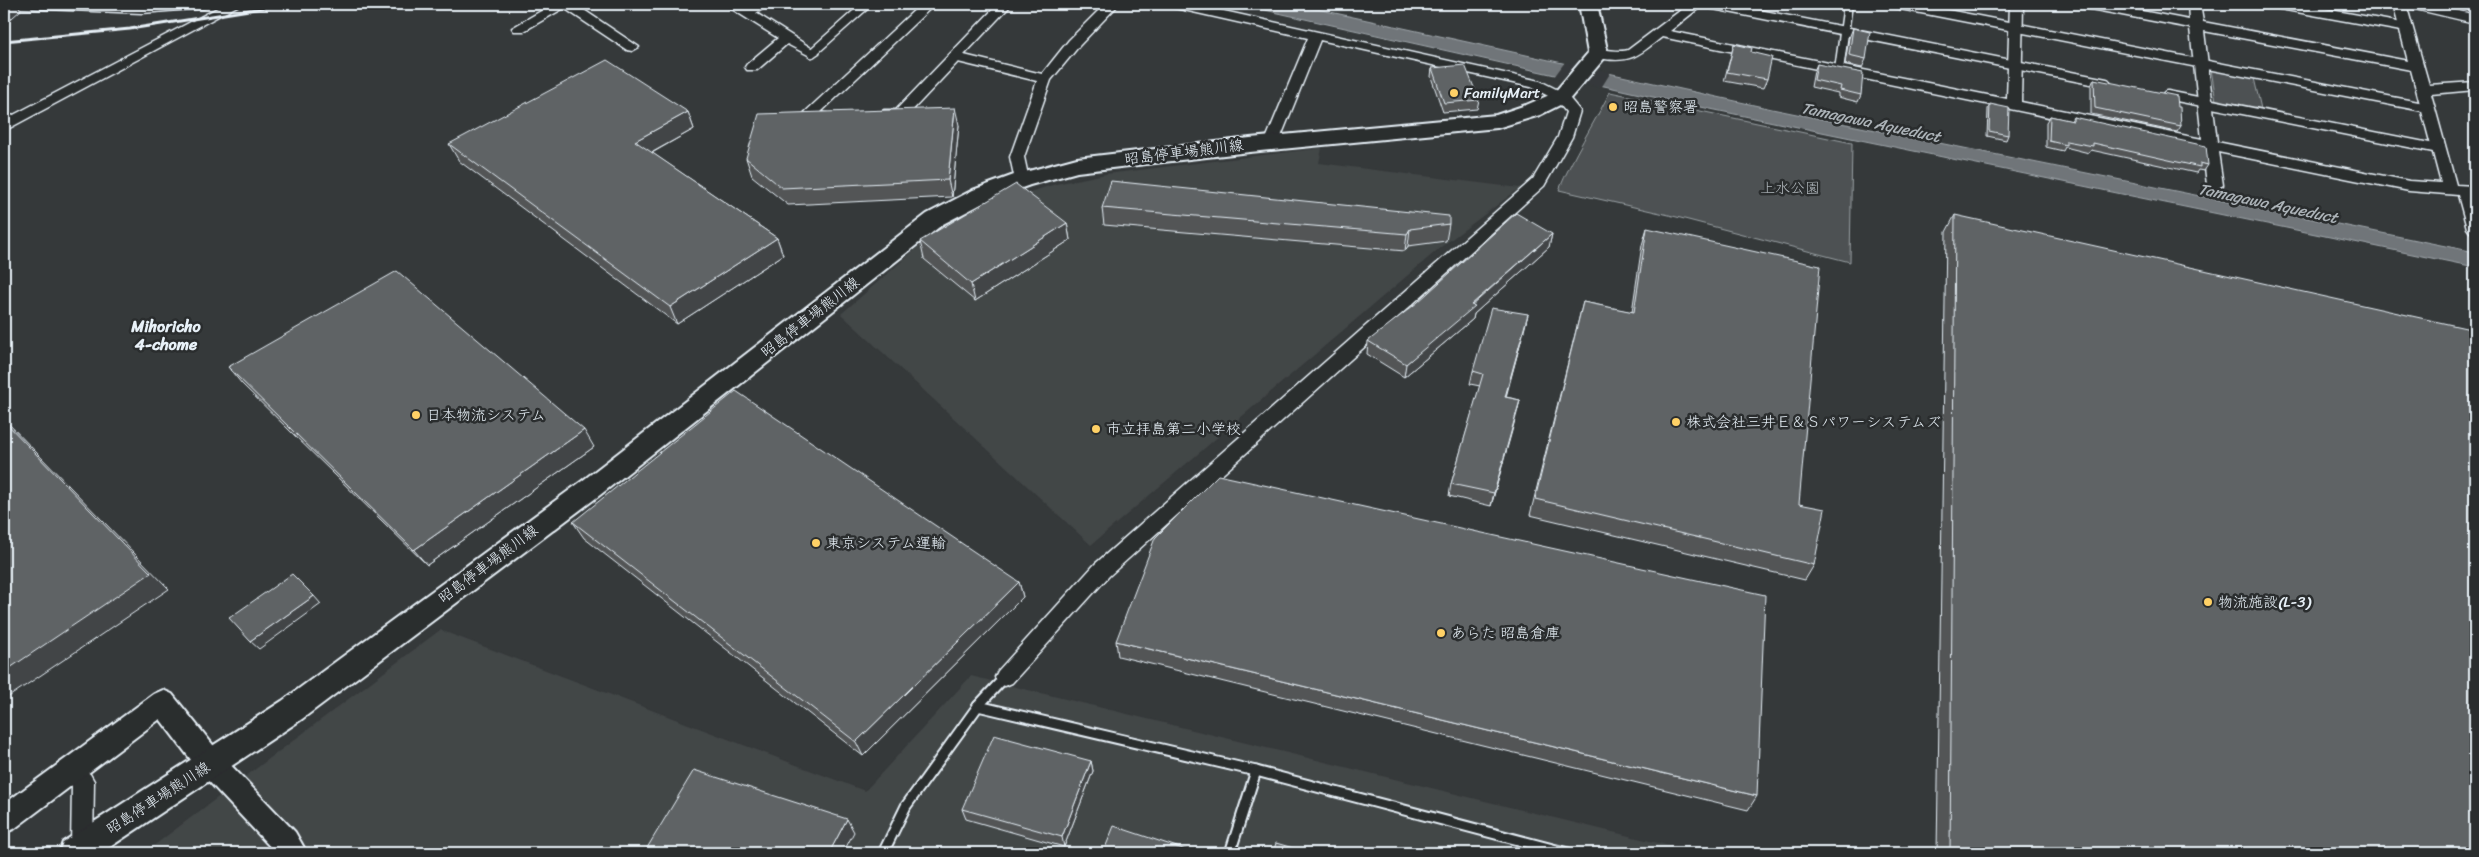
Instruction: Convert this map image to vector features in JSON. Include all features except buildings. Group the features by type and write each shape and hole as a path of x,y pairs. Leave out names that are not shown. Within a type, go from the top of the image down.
{"main road":[{"path":"1588,4 1593,60"},
{"name":"昭島停車場熊川線","path":"82,851 155,798 211,764 292,710 591,488 935,219 981,195 1022,180 1077,165 1497,120 1533,110 1567,91 1593,60"}],"street":[{"path":"21,4 142,9 204,4"},
{"path":"4,126 234,4"},
{"path":"519,28 564,4 632,47"},
{"path":"730,4 812,53"},
{"path":"746,13 764,4"},
{"path":"836,116 808,117 928,4"},
{"path":"872,115 900,115 1005,4"},
{"path":"1022,180 1017,157 1037,97 1046,79 1074,44 1112,4"},
{"path":"1005,677 1102,570 1539,182 1565,137 1573,111 1567,91 1315,37 1175,4"},
{"path":"1593,60 1621,57 1633,53 1696,4"},
{"path":"2014,106 2017,4"},
{"path":"2085,4 2417,67"},
{"path":"2194,4 2215,186"},
{"path":"2400,4 2439,149 2463,191 2475,228"},
{"path":"1660,33 2409,186 2463,191"},
{"path":"752,67 787,37"},
{"path":"1271,144 1315,37"},
{"path":"953,57 1046,79"},
{"path":"2423,90 2475,86"},
{"path":"4,820 163,702 211,764 285,842 293,853"},
{"path":"71,771 83,781 82,851"}],"lane":[{"path":"812,53 867,4"},
{"path":"1709,4 2110,84"},
{"path":"1839,70 1848,4"},
{"path":"1896,4 2428,108"},
{"path":"2275,4 2407,28"},
{"path":"2411,4 2475,19"},
{"path":"2158,93 2439,149"},
{"path":"883,853 906,806 978,706 1005,677"},
{"path":"978,706 1256,771 1568,853"},
{"path":"1230,853 1256,771"}],"shaded area":[{"path":"1238,4 1294,4 1772,109 2475,252 2475,267 1662,99"},
{"name":"市立拝島第二小学校","path":"1322,148 1319,163 1520,188 1441,247 1091,545 841,314 926,240 1010,198 1056,184 1106,174"},
{"path":"440,630 865,791 971,676 1699,853 144,853"}],"green space":[{"path":"2211,69 2254,78 2261,109 2216,101"},
{"name":"上水公園","path":"1610,92 1852,143 1850,262 1669,215 1559,190"}],"pier":[{"path":"1565,62 1611,72 1601,88 1554,77"}],"railway":[{"path":"4,41 130,29 287,4"}],"place":[{"name":"FamilyMart","path":"1454,93"},
{"name":"昭島警察署","path":"1613,107"},
{"name":"日本物流システム","path":"416,415"},
{"name":"株式会社三井Ｅ＆Ｓパワーシステムズ","path":"1676,422"},
{"name":"市立拝島第二小学校","path":"1096,429"},
{"name":"東京システム運輸","path":"816,543"},
{"name":"物流施設(L-3)","path":"2208,602"},
{"name":"あらた 昭島倉庫","path":"1441,633"}],"district":[{"name":"Mihoricho 4-chome","path":"166,335"}],"water label":[{"name":"Tamagawa Aqueduct","path":"1871,122"},
{"name":"Tamagawa Aqueduct","path":"2268,203"}]}
